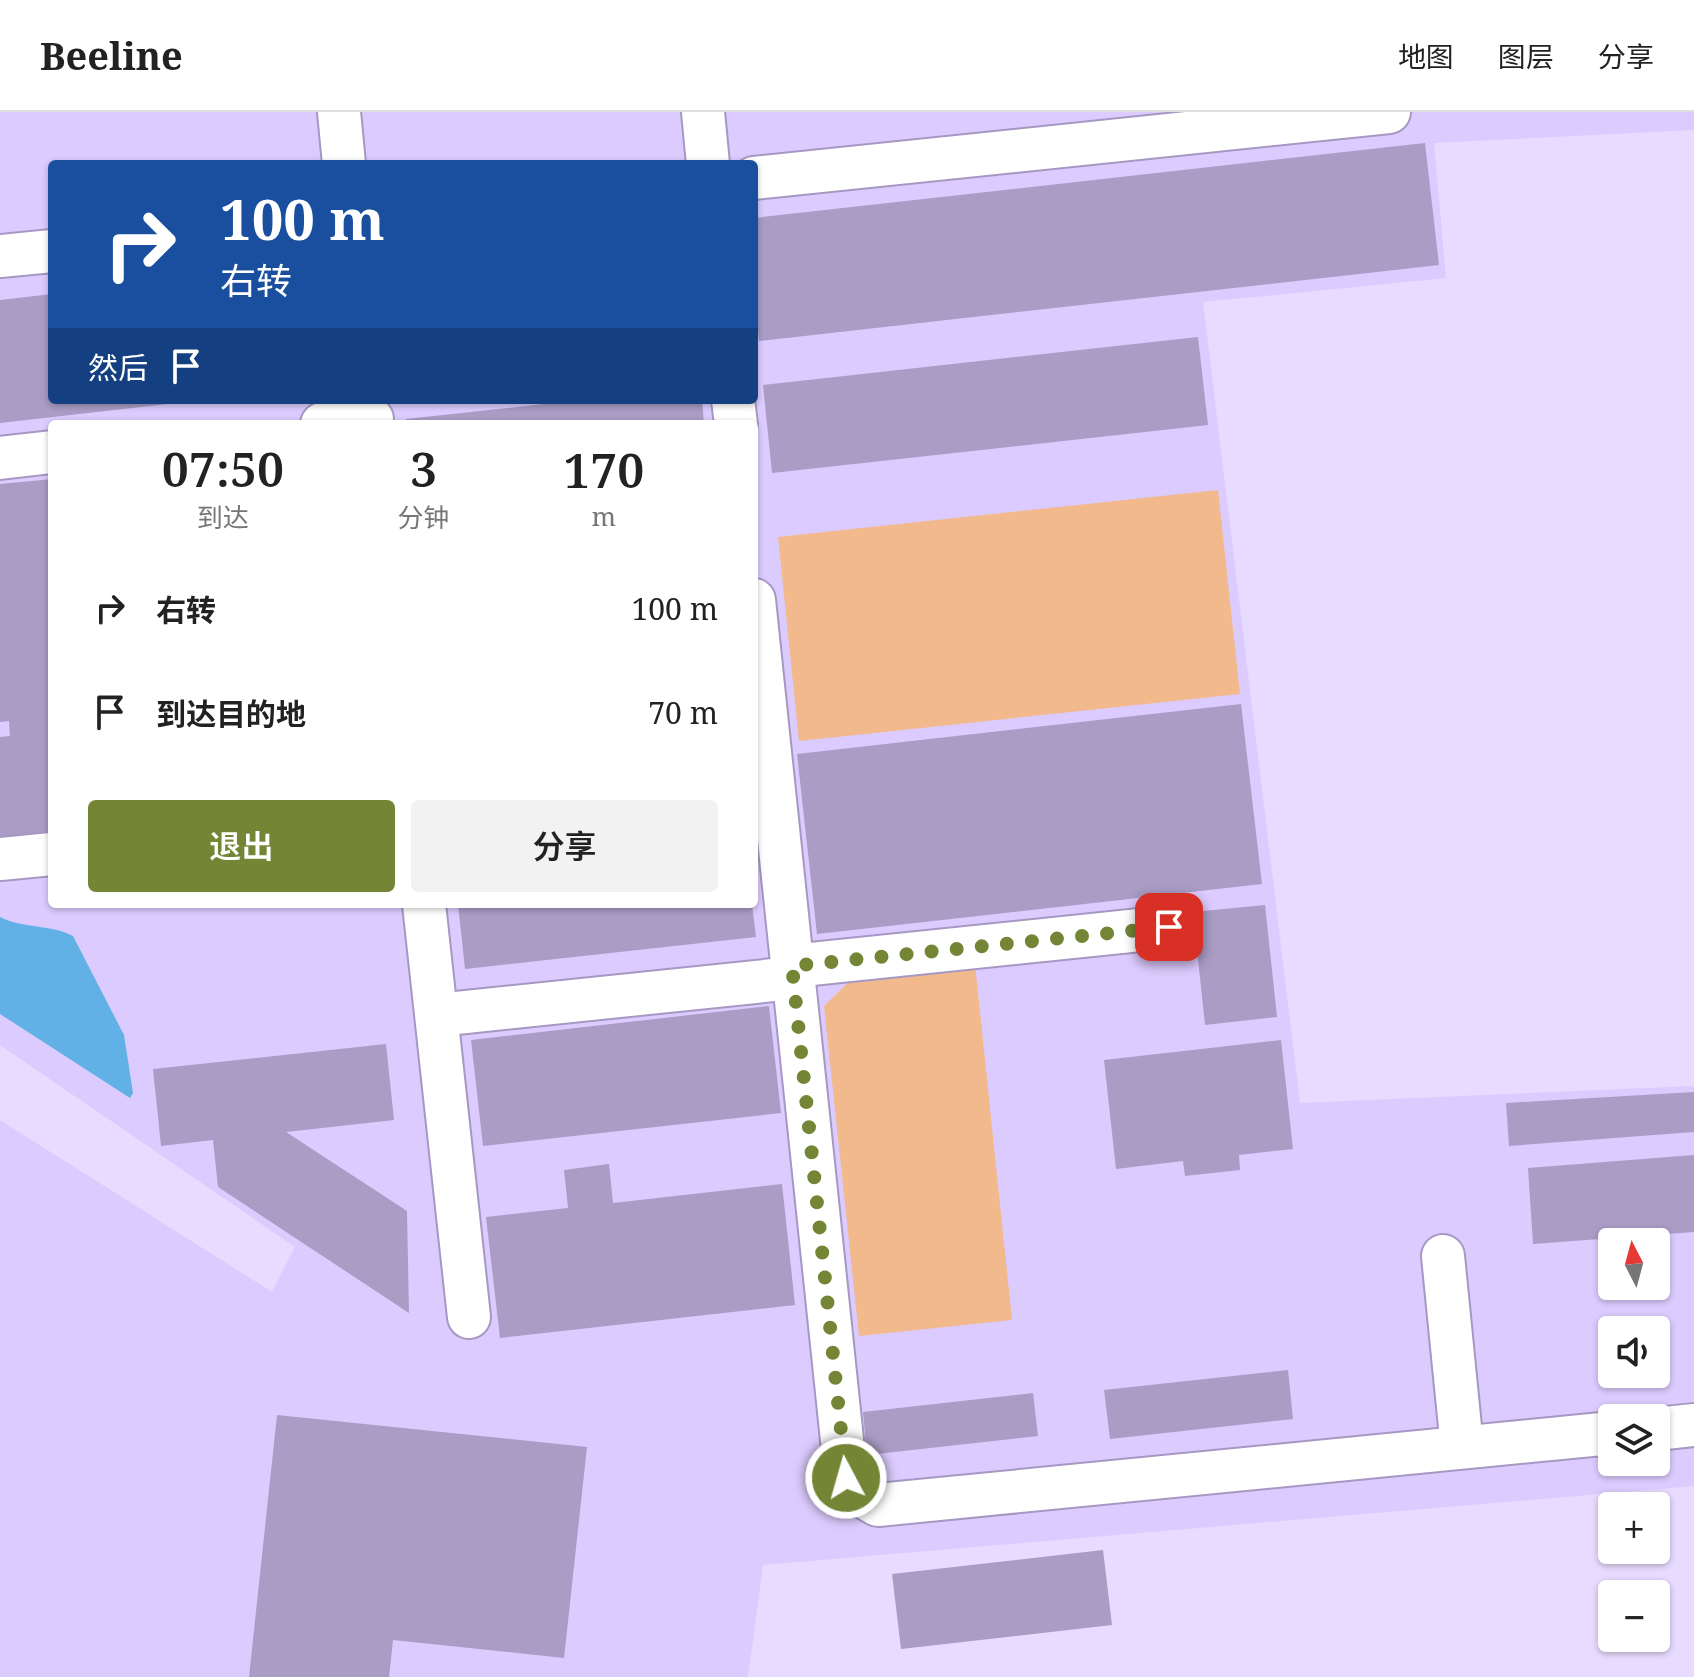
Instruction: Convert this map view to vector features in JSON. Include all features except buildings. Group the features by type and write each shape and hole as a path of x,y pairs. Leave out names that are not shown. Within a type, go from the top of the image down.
{"lane":[{"path":"339,112 344,160"},
{"path":"703,112 708,160"},
{"path":"758,177 1070,128 1389,112"},
{"path":"0,256 48,251"},
{"path":"342,420 372,414"},
{"path":"0,458 48,452"},
{"path":"758,638 846,1478 859,1494 878,1505 1598,1434"},
{"path":"0,859 48,854"},
{"path":"424,908 469,1317"},
{"path":"437,1015 1169,927"},
{"path":"1443,1256 1462,1447"},
{"path":"1670,1428 1694,1425"}],"shaded area":[{"path":"0,112 1694,112 1694,130 1434,143 1446,278 1203,302 1300,1103 1694,1086 1694,1486 763,1565 748,1677 0,1677 0,1120 272,1292 295,1247 0,1045"},
{"path":"1218,490 1240,694 799,741 778,537"},
{"path":"975,964 1012,1320 859,1336 824,1006 854,977"}],"water":[{"path":"0,917 73,936 124,1035 133,1093 130,1098 0,1014"}],"route":[{"path":"846,1478 792,966 1169,927"}]}
